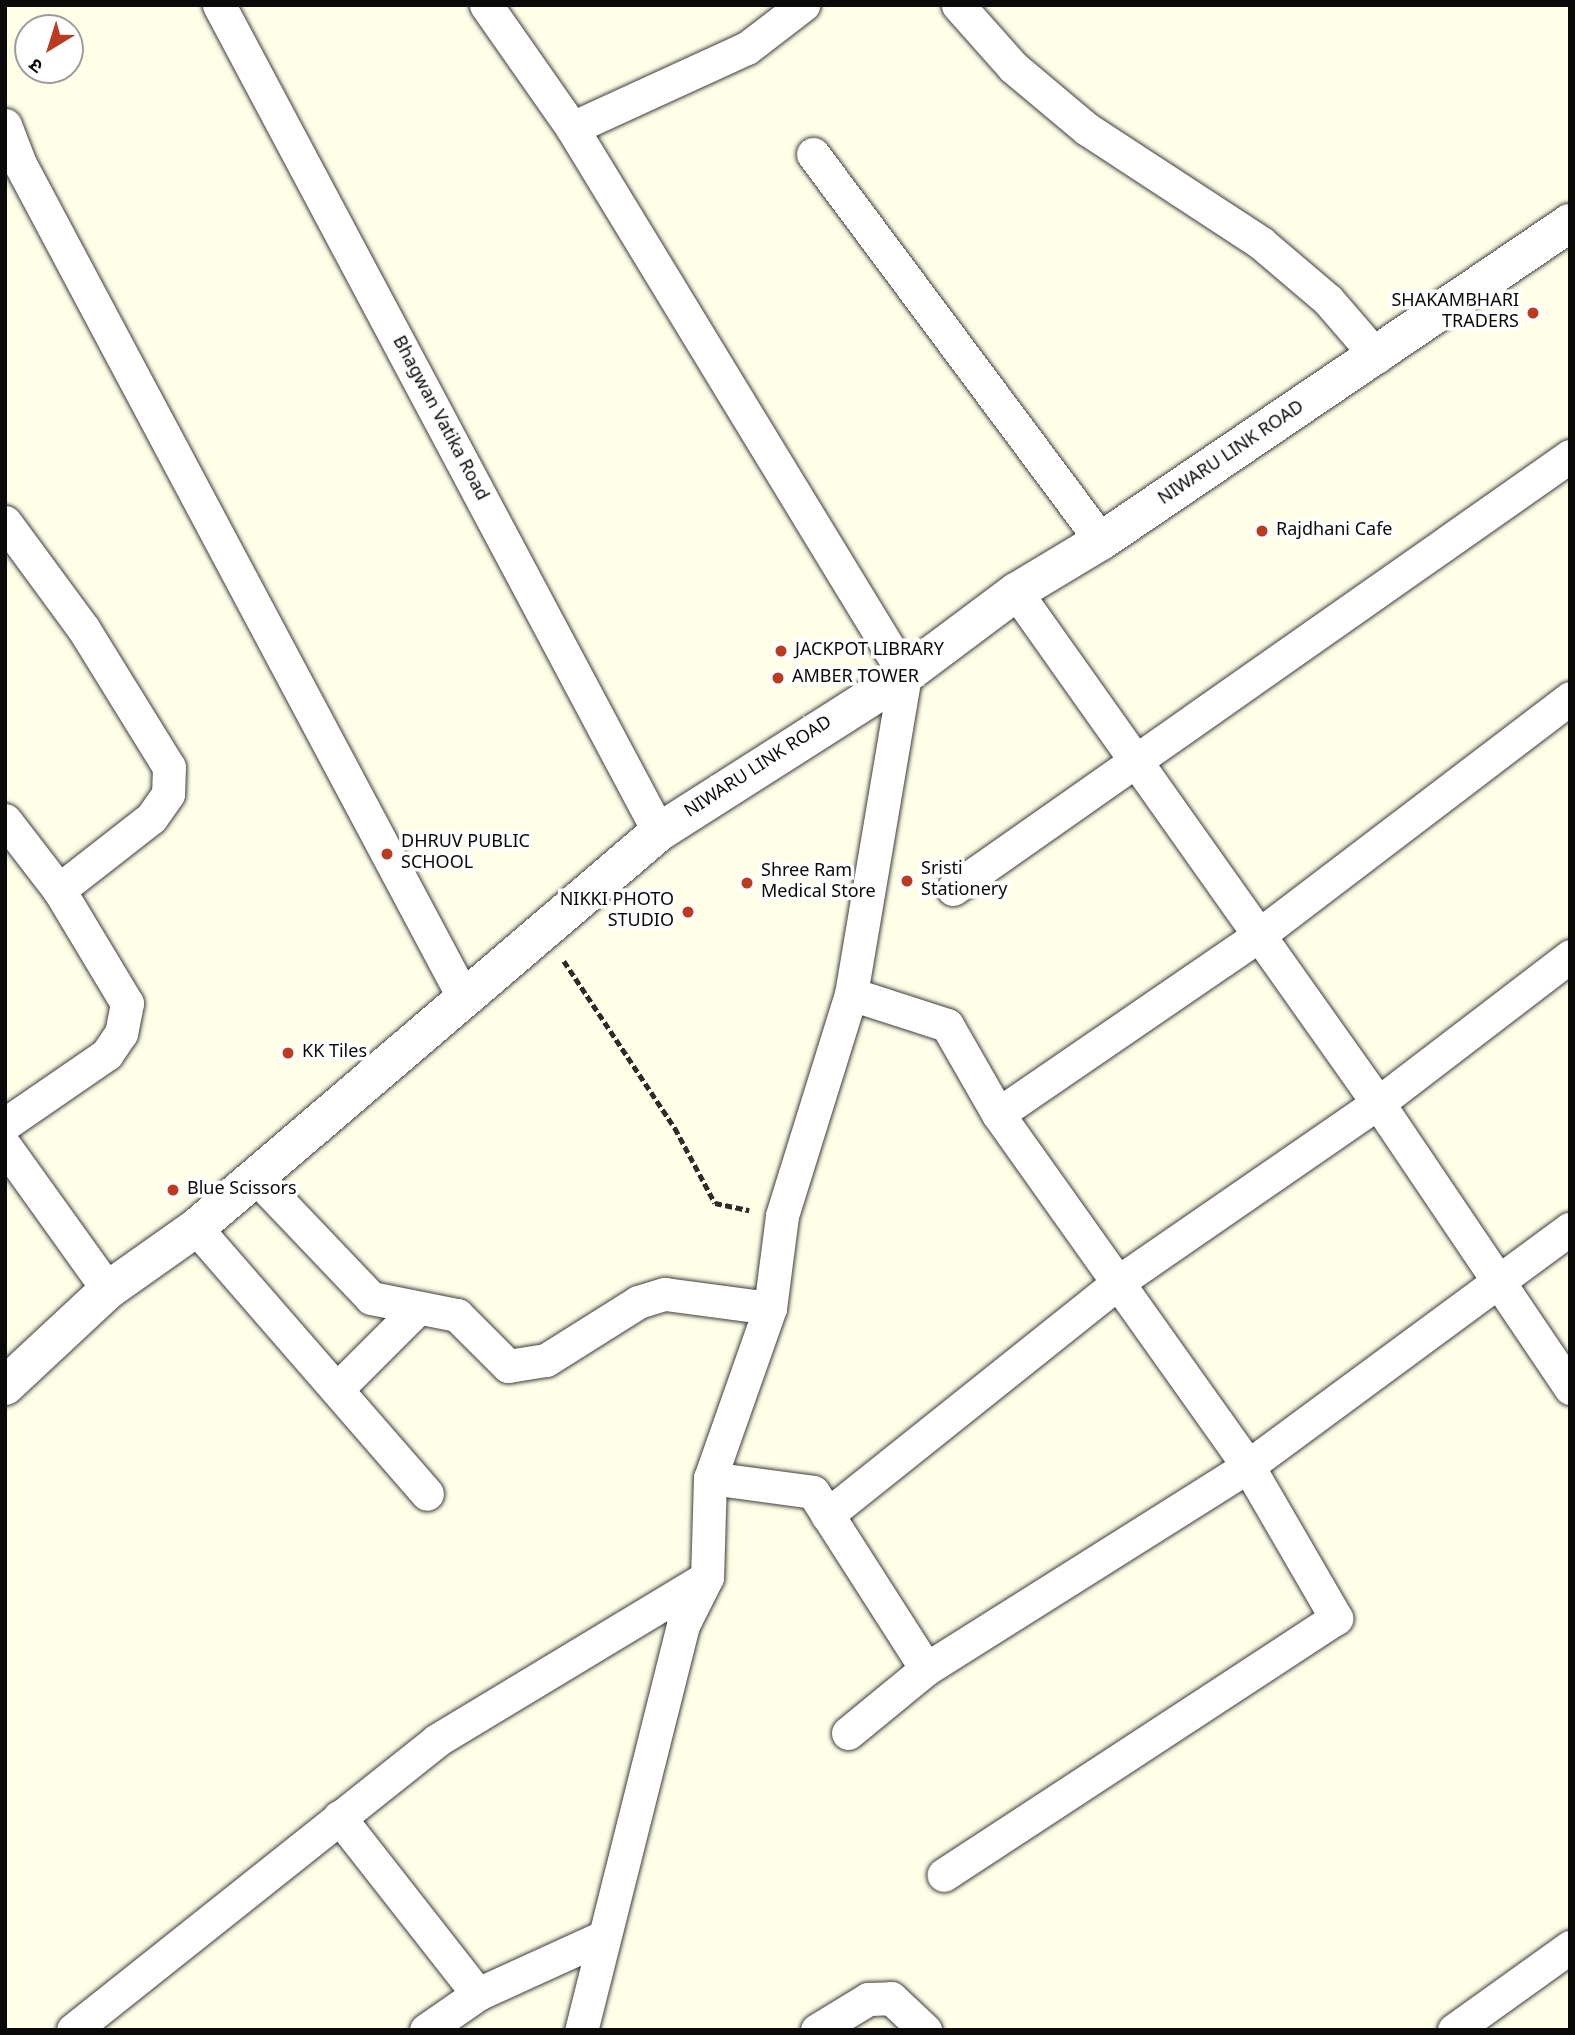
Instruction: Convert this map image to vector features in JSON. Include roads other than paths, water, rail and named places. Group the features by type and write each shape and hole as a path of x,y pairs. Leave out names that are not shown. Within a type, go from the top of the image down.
{"street":[{"name":"Bhagwan Vatika Road","path":"219,5 659,832"},
{"path":"486,5 572,128 905,675 851,994 782,1216 770,1308 710,1478 707,1577 684,1625 581,2030"},
{"path":"572,128 747,48 803,5"},
{"path":"958,5 1013,67 1087,129 1261,243 1328,300 1377,357"},
{"path":"5,125 12,167 465,1000"},
{"path":"813,154 1101,541"},
{"name":"NIWARU LINK ROAD","path":"5,1386 108,1290 196,1228 659,832 905,675 1016,592 1101,541 1377,357 1570,223"},
{"path":"953,889 1570,456"},
{"path":"5,522 83,628 169,767 168,794 151,818 59,890"},
{"path":"1016,592 1378,1103 1498,1276 1570,1388"},
{"path":"998,1114 1259,935 1570,698"},
{"path":"5,820 59,890 127,1003 121,1033 107,1054 5,1124"},
{"path":"827,1515 1121,1280 1378,1103 1570,956"},
{"path":"851,994 947,1025 998,1114 1121,1280 1248,1466 1336,1618 944,1875"},
{"path":"5,1146 108,1290"},
{"path":"255,1175 348,1279 371,1297 417,1309 457,1315 495,1356 526,1367 638,1302 665,1294 770,1308"},
{"path":"196,1228 338,1388 427,1494"},
{"path":"848,1733 926,1670 1248,1466 1498,1276 1570,1229"},
{"path":"338,1388 417,1309"},
{"path":"710,1478 813,1492 926,1670"},
{"path":"90,2025 339,1817 437,1740 707,1577"},
{"path":"339,1817 478,1994"},
{"path":"426,2030 478,1994 603,1937"},
{"path":"1454,2030 1570,1947"},
{"path":"817,2030 868,1999 891,1998 925,2030"}],"place":[{"name":"SHAKAMBHARI TRADERS","path":"1533,313"},
{"name":"Rajdhani Cafe","path":"1262,531"},
{"name":"JACKPOT LIBRARY","path":"781,651"},
{"name":"AMBER TOWER","path":"778,678"},
{"name":"DHRUV PUBLIC SCHOOL","path":"387,854"},
{"name":"Sristi Stationery","path":"907,881"},
{"name":"Shree Ram Medical Store","path":"747,883"},
{"name":"NIKKI PHOTO STUDIO","path":"688,912"},
{"name":"KK Tiles","path":"288,1053"},
{"name":"Blue Scissors","path":"173,1190"}]}
